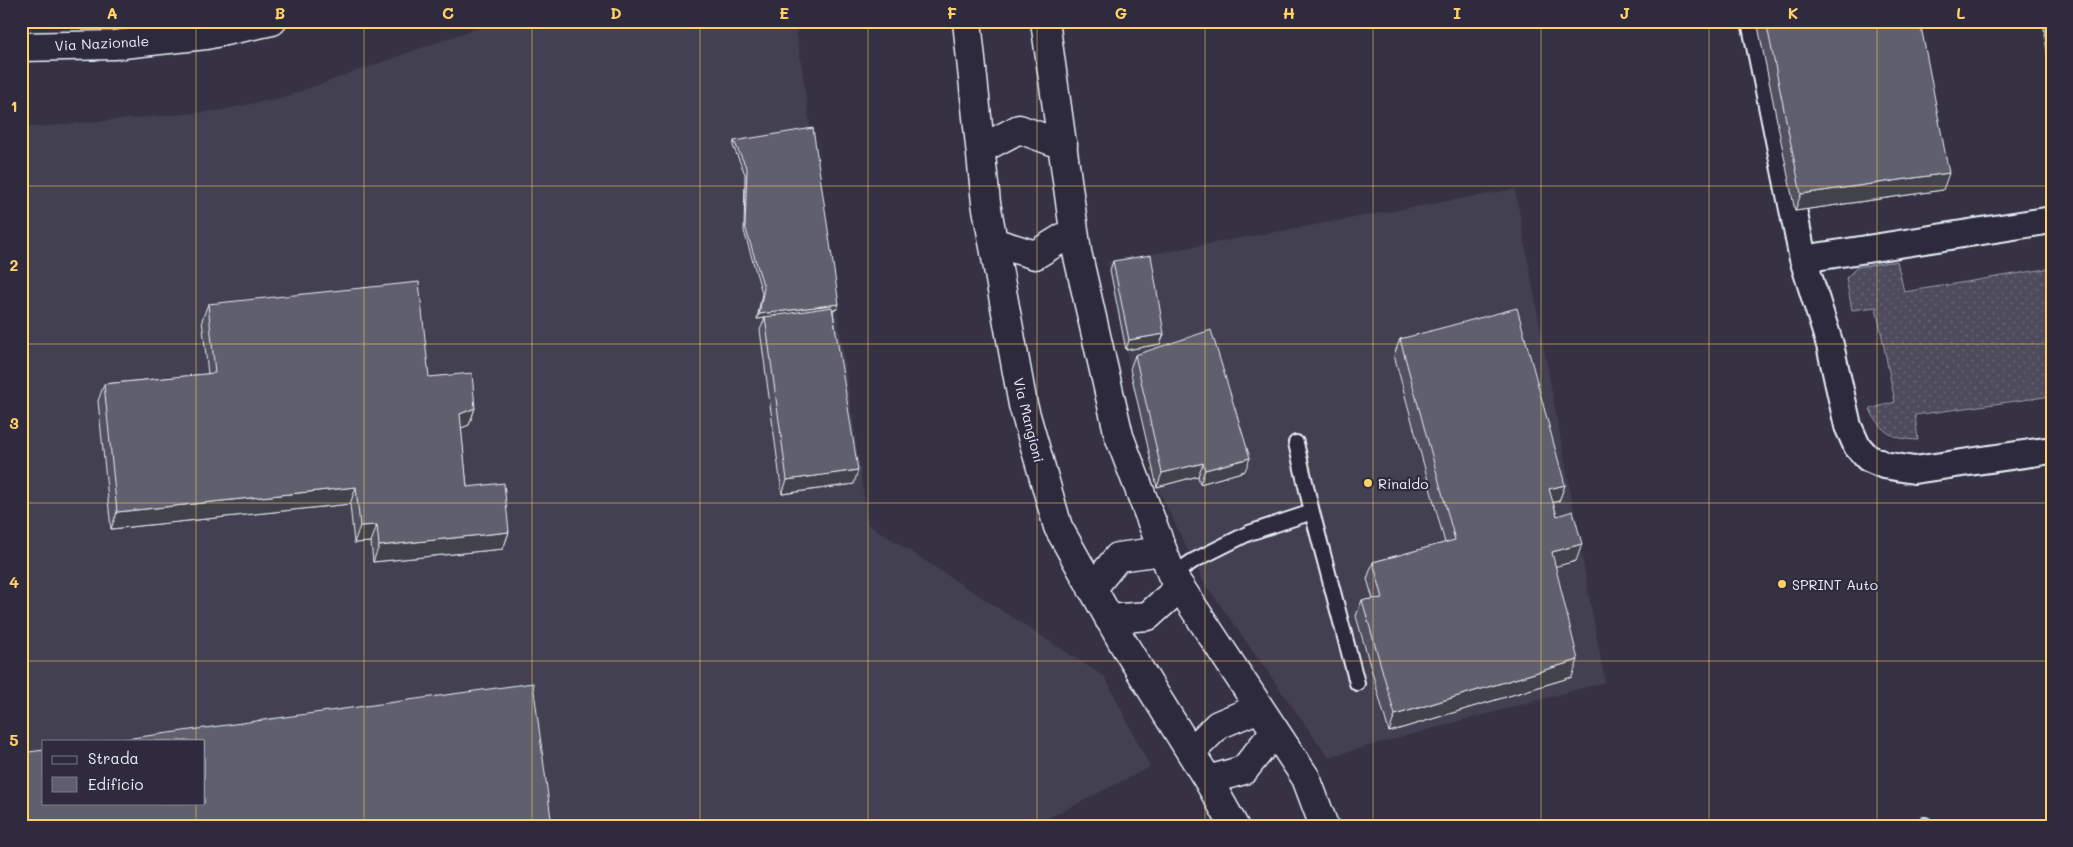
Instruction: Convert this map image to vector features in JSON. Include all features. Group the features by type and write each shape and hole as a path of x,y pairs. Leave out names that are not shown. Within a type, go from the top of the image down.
{"street":[{"name":"Via Nazionale","path":"21,47 132,43 206,35 272,21"},
{"name":"Via Mangioni","path":"967,21 986,203 993,242 1023,405 1058,527 1109,619 1208,780 1234,826"},
{"path":"1045,21 1074,231 1119,436 1171,571 1306,778 1324,826"},
{"path":"1755,21 1803,259 1830,345 1848,426 1857,446 1868,458 1884,464 1914,470 2052,450"},
{"path":"981,149 1019,129 1062,145"},
{"path":"1803,259 2052,220"},
{"path":"993,242 1035,255 1074,231"},
{"path":"1092,589 1118,557 1171,571"},
{"path":"1109,619 1148,616 1171,571"},
{"path":"1191,752 1218,725 1259,708"},
{"path":"1208,780 1244,770 1275,731"}],"lane":[{"path":"1296,443 1357,683"},
{"path":"1171,571 1193,562 1249,533 1312,512"}],"shaded area":[{"path":"497,21 795,21 868,524 1105,677 1150,767 1033,826 21,826 21,126 33,127 217,111 284,97"},
{"path":"1515,189 1605,682 1328,757 1203,581 1157,487 1137,403 1108,262"},
{"path":"1897,261 1904,292 2052,268 2052,396 1915,415 1918,440 1894,436 1883,429 1870,409 1895,402 1876,307 1852,310 1846,278 1857,267"}],"building":[{"path":"1766,21 1920,21 1949,173 1801,194"},
{"path":"813,128 839,304 759,314 764,288 745,226 747,169 734,141"},
{"path":"1151,255 1164,334 1129,340 1113,261"},
{"path":"419,282 429,377 472,373 475,408 460,414 467,487 504,483 509,532 379,546 377,525 360,526 356,487 117,512 104,384 215,373 208,304"},
{"path":"832,307 858,470 787,480 765,317"},
{"path":"1517,308 1565,485 1549,489 1557,516 1573,511 1582,544 1552,552 1578,660 1395,715 1362,600 1383,598 1373,562 1455,540 1400,339"},
{"path":"1211,330 1250,458 1205,470 1203,463 1162,473 1135,355"},
{"path":"533,683 552,826 21,826 21,753 42,750 42,804 205,804 205,740 117,740"}],"place":[{"name":"Rinaldo","path":"1368,483"},
{"name":"SPRINT Auto","path":"1782,584"}]}
